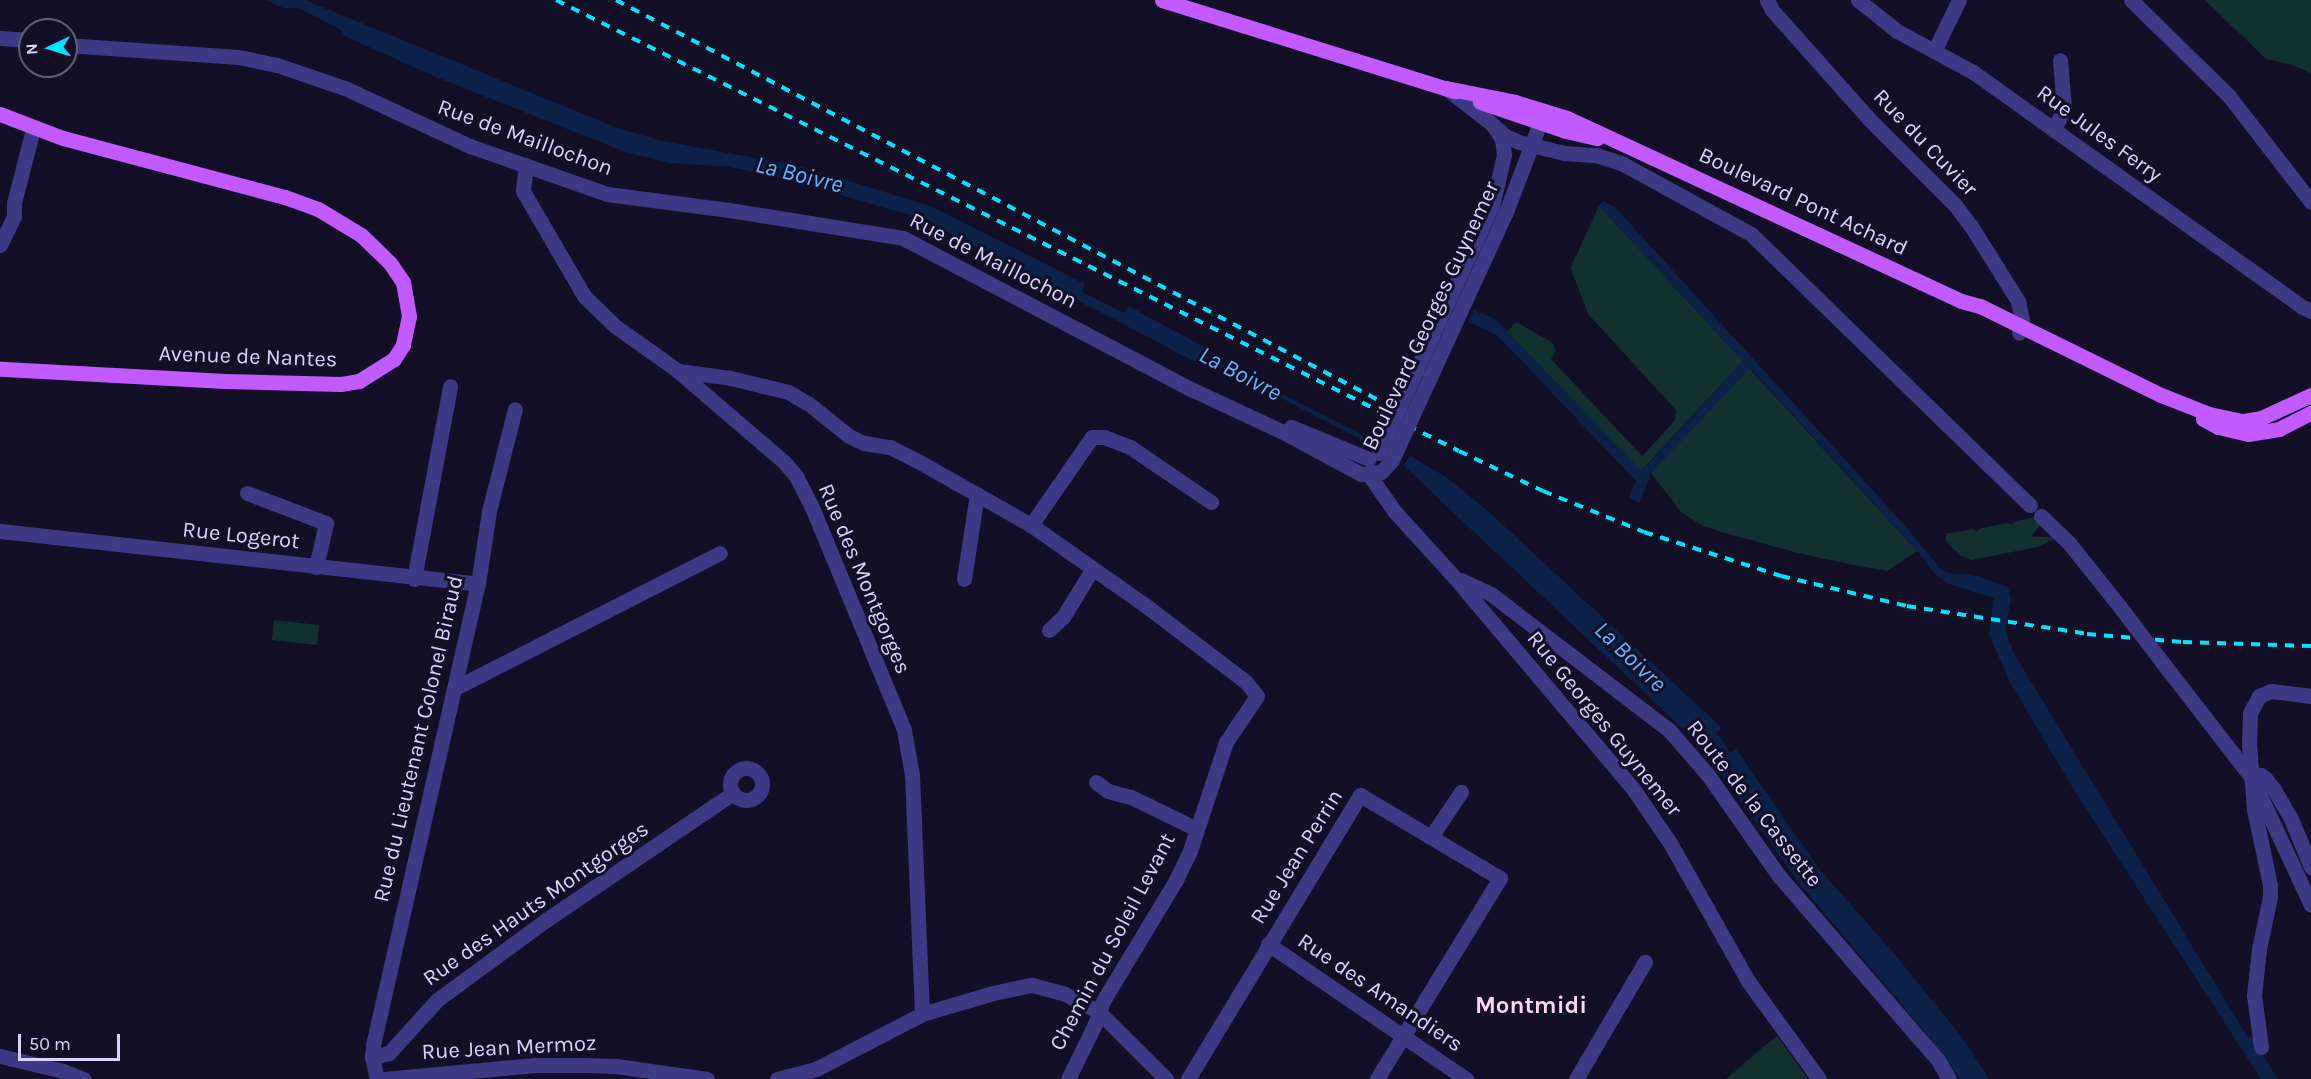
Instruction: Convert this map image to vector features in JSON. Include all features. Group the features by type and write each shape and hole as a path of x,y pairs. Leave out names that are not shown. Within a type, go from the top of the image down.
{"main road":[{"name":"Boulevard Pont Achard","path":"1162,0 1446,88 1508,113 1539,116 1627,144 1961,301 1977,314 2020,329 2038,343 2060,346 2161,395 2218,428 2248,434 2278,429 2311,413"},
{"name":"Avenue de Nantes","path":"0,114 33,129 285,197 318,209 361,235 390,263 403,282 408,297 408,325 403,345 394,359 380,370 359,381 333,385 0,369"},
{"name":"Boulevard Pont Achard","path":"1539,116 1566,132 1627,144"},
{"name":"Boulevard Pont Achard","path":"2161,395 2209,414 2243,421 2277,413 2311,395"}],"street":[{"name":"Rue du Cuvier","path":"1767,0 1772,10 1853,101 1955,205 1971,226 2018,302 2020,329"},
{"name":"Rue Jules Ferry","path":"1858,0 1897,31 1973,72 2302,307 2311,311"},
{"path":"1934,51 1959,0"},
{"path":"2131,0 2229,96 2311,202"},
{"path":"0,38 18,39"},
{"name":"Rue de Maillochon","path":"78,46 239,57 278,65 347,89 470,146 607,194 741,212 903,238 1193,390 1369,476"},
{"path":"2054,130 2064,108 2060,60"},
{"name":"Boulevard Georges Guynemer","path":"1423,374 1492,206 1504,155 1502,140 1492,124 1446,88"},
{"name":"Boulevard Georges Guynemer","path":"1369,476 1423,374 1533,148 1539,116"},
{"path":"1492,124 1505,136 1533,148 1567,156 1596,155 1623,164 1751,234 2069,543 2252,778 2311,905"},
{"path":"0,245 14,216 14,203 33,129"},
{"name":"Boulevard Georges Guynemer","path":"1492,206 1533,148 1566,132"},
{"name":"Rue des Montgorges","path":"526,165 523,191 584,296 615,326 678,371 784,462 796,476 811,505 904,730 912,775 922,1014"},
{"path":"0,203 14,216"},
{"path":"678,371 731,378 788,393 809,404 849,436 864,443 890,447 977,494 1031,525 1093,568 1063,617 1049,630"},
{"path":"414,579 450,386"},
{"name":"Rue de Maillochon","path":"1193,390 1380,457"},
{"name":"Rue du Lieutenant Colonel Biraud","path":"377,1079 372,1057 478,584 489,511 515,409"},
{"path":"1031,525 1092,437 1104,437 1130,447 1210,502"},
{"name":"Boulevard Georges Guynemer","path":"1369,476 1381,472 1380,457"},
{"name":"Rue Georges Guynemer","path":"1369,476 1395,512 1455,578 1634,790 1670,843 1748,981 1819,1079"},
{"path":"247,493 326,523 316,567"},
{"path":"964,579 977,494"},
{"name":"Rue Logerot","path":"0,531 414,579 478,584"},
{"path":"454,688 720,553"},
{"name":"Chemin du Soleil Levant","path":"1068,1079 1103,1000 1176,880 1197,829 1226,742 1257,696 1246,682 1093,568"},
{"name":"Route de la Cassette","path":"1455,578 1491,594 1669,730 1708,775 1779,876 1938,1060 1949,1079"},
{"path":"2260,1047 2254,995 2270,885 2254,809 2250,713 2259,696 2271,691 2311,696"},
{"path":"2252,778 2262,776 2275,791 2291,819 2311,867"},
{"path":"1096,782 1108,791 1131,797 1197,829"},
{"path":"1432,835 1461,792"},
{"name":"Rue des Hauts Montgorges","path":"372,1057 389,1053 437,1000 546,920 733,793"},
{"name":"Rue Jean Perrin","path":"1188,1079 1360,795 1432,835 1500,878 1404,1036"},
{"name":"Rue des Amandiers","path":"1268,944 1466,1079"},
{"path":"1576,1079 1645,962"},
{"path":"777,1079 816,1069 922,1014 993,993 1032,986 1065,994 1099,1012 1166,1079"},
{"path":"1377,1079 1404,1036"},
{"path":"0,1056 84,1079"},
{"name":"Rue Jean Mermoz","path":"384,1079 616,1066 707,1079"}],"green space":[{"path":"2205,0 2311,0 2311,73 2292,65 2266,59"},
{"path":"1599,206 1743,361 1641,471 1507,332 1516,322 1552,342 1556,351 1551,359 1642,456 1675,420 1676,410 1588,314 1572,272 1571,267"},
{"path":"1749,368 1917,551 1887,571 1798,553 1721,532 1701,525 1681,512 1651,473"},
{"path":"2041,516 2042,523 2031,537 2058,537 2038,547 1971,560 1960,555 1946,542 1946,534 1973,529 1977,532 1981,528 2008,523 2012,525 2016,521"},
{"path":"274,620 319,625 317,645 272,640"},
{"path":"1777,1036 1808,1079 1726,1079 1763,1047"}],"water":[{"name":"La Boivre","path":"266,0 305,0 617,128 662,141 795,165 931,206 1085,284 1082,292 1124,313 1128,306 1208,349 1199,364 923,219 783,178 730,167 670,163 625,152 436,77 340,34 343,31 299,8 283,8"},
{"path":"1603,201 1615,207 1899,519 1942,570 1952,574 1971,574 2008,587 2011,599 2005,629 2013,652 2247,1036 2251,1037 2278,1079 2261,1079 2074,790 2011,684 1989,635 1994,598 1949,584 1936,575 1912,545 1750,368 1651,473 1639,503 1629,497 1636,481 1497,335 1469,322 1474,310 1495,319 1642,471 1743,361 1599,206"},
{"name":"La Boivre","path":"1410,456 1446,477 1488,511 1722,728 1716,732 1730,752 1736,749 1820,870 1892,951 1962,1037 1989,1079 1960,1079 1925,1032 1799,883 1700,745 1403,465"}],"waterway":[{"name":"La Boivre","path":"1200,354 1377,445"}],"railway":[{"path":"556,0 1459,451 1543,491 1644,532 1781,576 1907,606 2087,634 2183,642 2311,646"},
{"path":"616,0 1384,403"}],"district":[{"name":"Montmidi","path":"1531,1006"}]}
